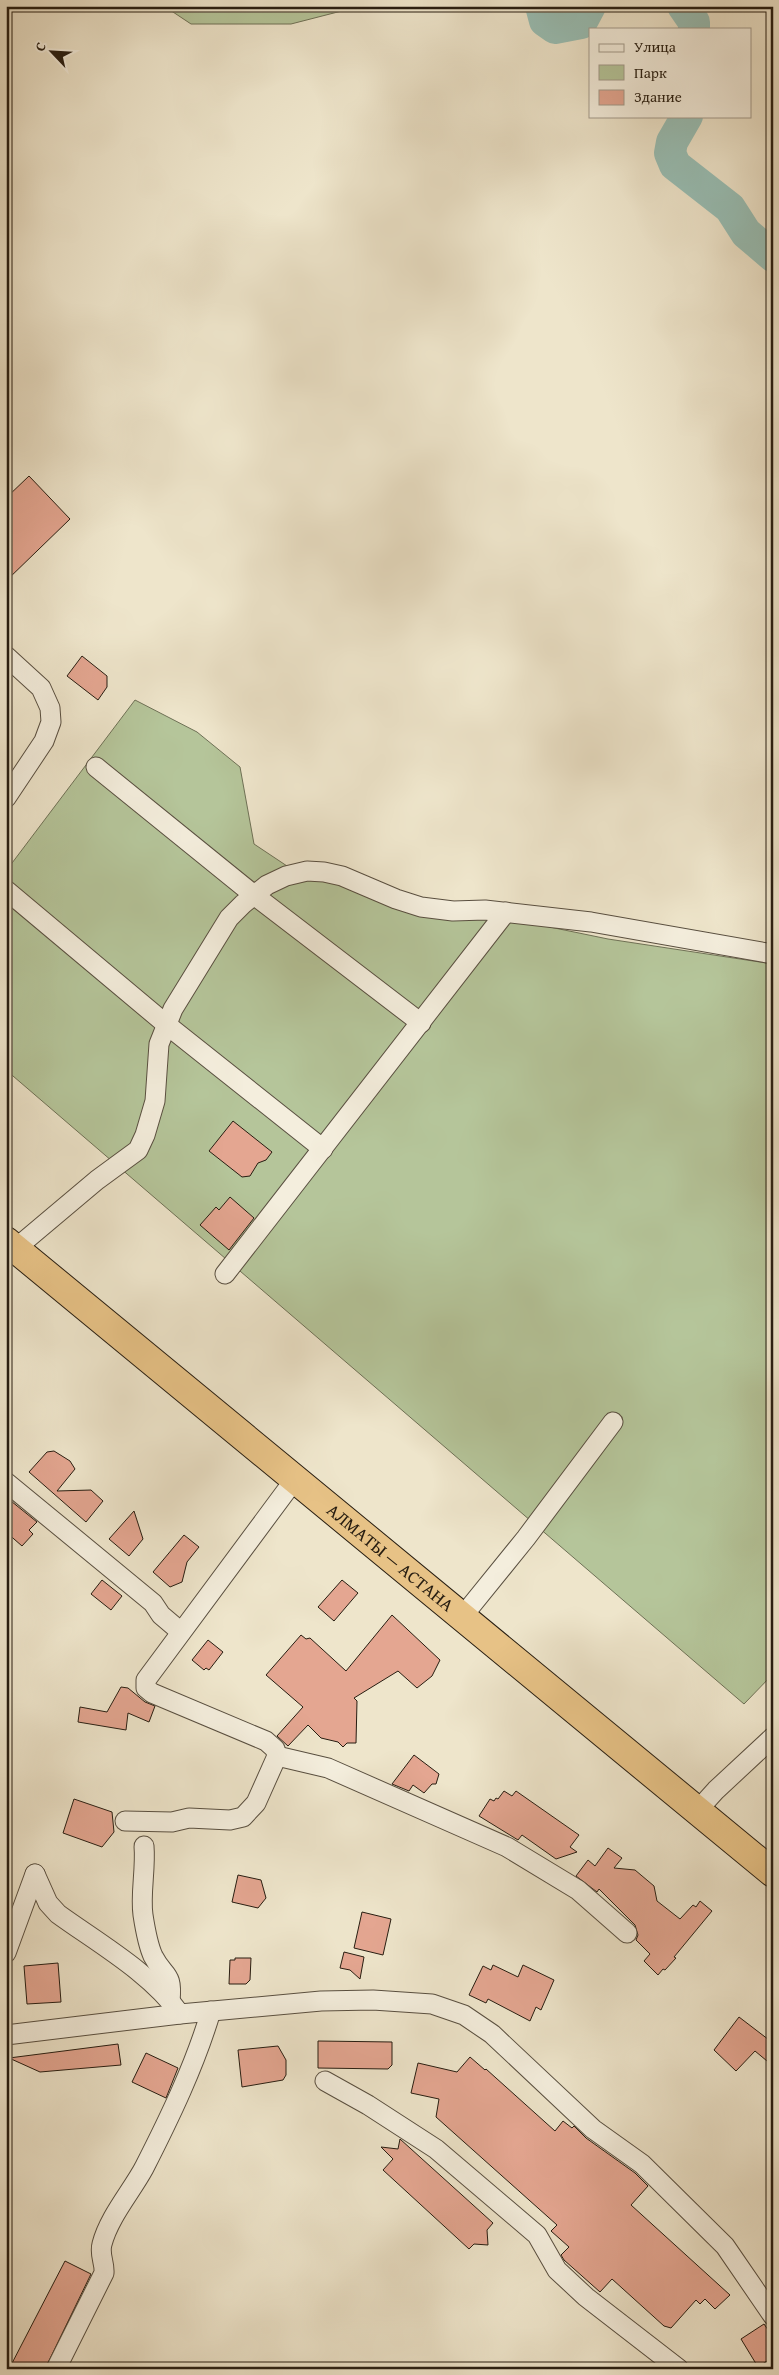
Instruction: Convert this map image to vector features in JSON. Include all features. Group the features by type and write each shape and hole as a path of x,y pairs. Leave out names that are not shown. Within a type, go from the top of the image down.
{"highway":[{"name":"АЛМАТЫ — АСТАНА","path":"11,1245 773,1873"}],"street":[{"path":"6,656 40,688 50,708 52,722 44,741 6,798"},
{"path":"96,767 254,894 421,1023"},
{"path":"11,1245 138,1150 145,1135 155,1101 159,1044 173,1009 211,945 230,918 254,894 266,885 286,876 308,871 324,872 342,876 396,899 421,907 453,911 506,912 591,922 773,954"},
{"path":"6,890 167,1025 323,1149"},
{"path":"225,1274 506,912"},
{"path":"462,1617 526,1538 613,1422"},
{"path":"126,1821 172,1822 189,1818 230,1820 243,1817 256,1803 277,1756 275,1749 266,1741 152,1693 146,1688 146,1680 295,1479"},
{"path":"6,1482 153,1603 161,1615 181,1632"},
{"path":"697,1811 716,1790 773,1737"},
{"path":"277,1756 328,1768 507,1847 578,1890 627,1933"},
{"path":"144,1846 146,1866 142,1914 154,1957 166,1972 172,1985 175,2007"},
{"path":"6,1953 35,1874 48,1903 58,1914 141,1974 175,2007"},
{"path":"6,2035 175,2007 212,2011 321,2001 373,2000 432,2004 464,2015 492,2034 593,2129 642,2164 725,2246 773,2316"},
{"path":"56,2369 104,2274 104,2267 100,2257 102,2244 110,2226 144,2169 186,2082 212,2011"},
{"path":"325,2081 368,2105 436,2149 538,2235 557,2270 586,2297 679,2369"}],"green space":[{"path":"164,6 361,6 291,24 191,24"},
{"path":"135,700 197,732 240,767 254,844 302,876 608,939 773,964 773,1674 744,1704 6,1070 6,871"}],"building":[{"path":"29,476 70,519 6,581 6,498"},
{"path":"82,656 107,676 107,687 98,700 67,676"},
{"path":"233,1121 272,1152 266,1160 258,1163 250,1176 242,1177 209,1151"},
{"path":"230,1197 254,1218 229,1250 200,1225 216,1207 219,1210"},
{"path":"54,1451 70,1461 75,1469 57,1491 91,1490 103,1501 86,1522 29,1472 47,1452"},
{"path":"6,1497 37,1522 29,1530 33,1534 22,1546 6,1532"},
{"path":"134,1511 143,1539 129,1556 109,1539"},
{"path":"184,1535 199,1547 187,1562 182,1582 170,1587 153,1572"},
{"path":"102,1580 122,1596 111,1610 91,1594"},
{"path":"342,1580 358,1593 334,1621 318,1607"},
{"path":"392,1615 440,1660 432,1676 417,1688 398,1671 354,1698 357,1701 356,1743 347,1743 343,1747 338,1742 321,1738 308,1725 288,1746 277,1736 303,1707 266,1675 301,1635 306,1639 310,1638 346,1671"},
{"path":"208,1640 223,1652 209,1670 206,1668 204,1670 192,1660"},
{"path":"121,1687 128,1688 145,1702 155,1706 149,1722 128,1713 126,1730 78,1722 80,1707 107,1712"},
{"path":"414,1755 439,1774 436,1784 432,1784 424,1793 413,1785 409,1791 392,1784"},
{"path":"504,1791 512,1796 516,1791 579,1835 570,1847 577,1852 556,1859 522,1835 518,1840 479,1816 490,1799 494,1801 496,1798 498,1799"},
{"path":"74,1799 112,1812 114,1832 102,1847 63,1833"},
{"path":"608,1848 622,1858 614,1868 635,1870 654,1886 657,1901 680,1919 693,1905 696,1907 700,1901 712,1911 674,1957 676,1958 658,1975 644,1961 650,1954 636,1940 638,1935 635,1925 599,1889 597,1892 576,1876 588,1860 595,1866"},
{"path":"238,1875 261,1880 266,1898 258,1908 232,1902"},
{"path":"362,1912 391,1919 383,1955 354,1948"},
{"path":"344,1952 364,1957 360,1979 350,1970 340,1968"},
{"path":"235,1958 251,1958 250,1980 246,1984 229,1984 230,1960 235,1960"},
{"path":"58,1963 61,2002 27,2004 24,1966"},
{"path":"493,1965 518,1977 523,1965 554,1980 541,2010 536,2007 530,2021 488,1999 486,2003 469,1995 483,1966 491,1970"},
{"path":"739,2017 773,2043 773,2066 755,2051 736,2071 714,2050"},
{"path":"318,2041 392,2042 392,2065 388,2069 318,2068"},
{"path":"118,2044 121,2065 40,2072 9,2058"},
{"path":"278,2046 286,2060 286,2075 283,2080 242,2087 238,2050"},
{"path":"146,2053 178,2068 166,2098 132,2082"},
{"path":"470,2057 555,2131 563,2121 572,2128 574,2126 586,2138 635,2173 648,2186 631,2205 730,2295 715,2309 705,2299 700,2304 696,2300 671,2328 664,2326 612,2279 600,2292 564,2260 561,2255 569,2247 551,2231 557,2225 436,2117 439,2099 411,2093 418,2063 457,2072"},
{"path":"400,2139 493,2223 487,2230 488,2245 474,2244 469,2249 383,2170 393,2159 381,2147 398,2149"},
{"path":"65,2261 91,2274 45,2369 9,2369"},
{"path":"764,2324 773,2337 773,2357 758,2367 741,2339"}],"waterway":[{"path":"541,6 545,21 555,28 581,23 590,6"},
{"path":"683,6 694,22 694,28"},
{"path":"686,118 672,142 670,153 675,165 730,208 746,233 773,256"}]}
